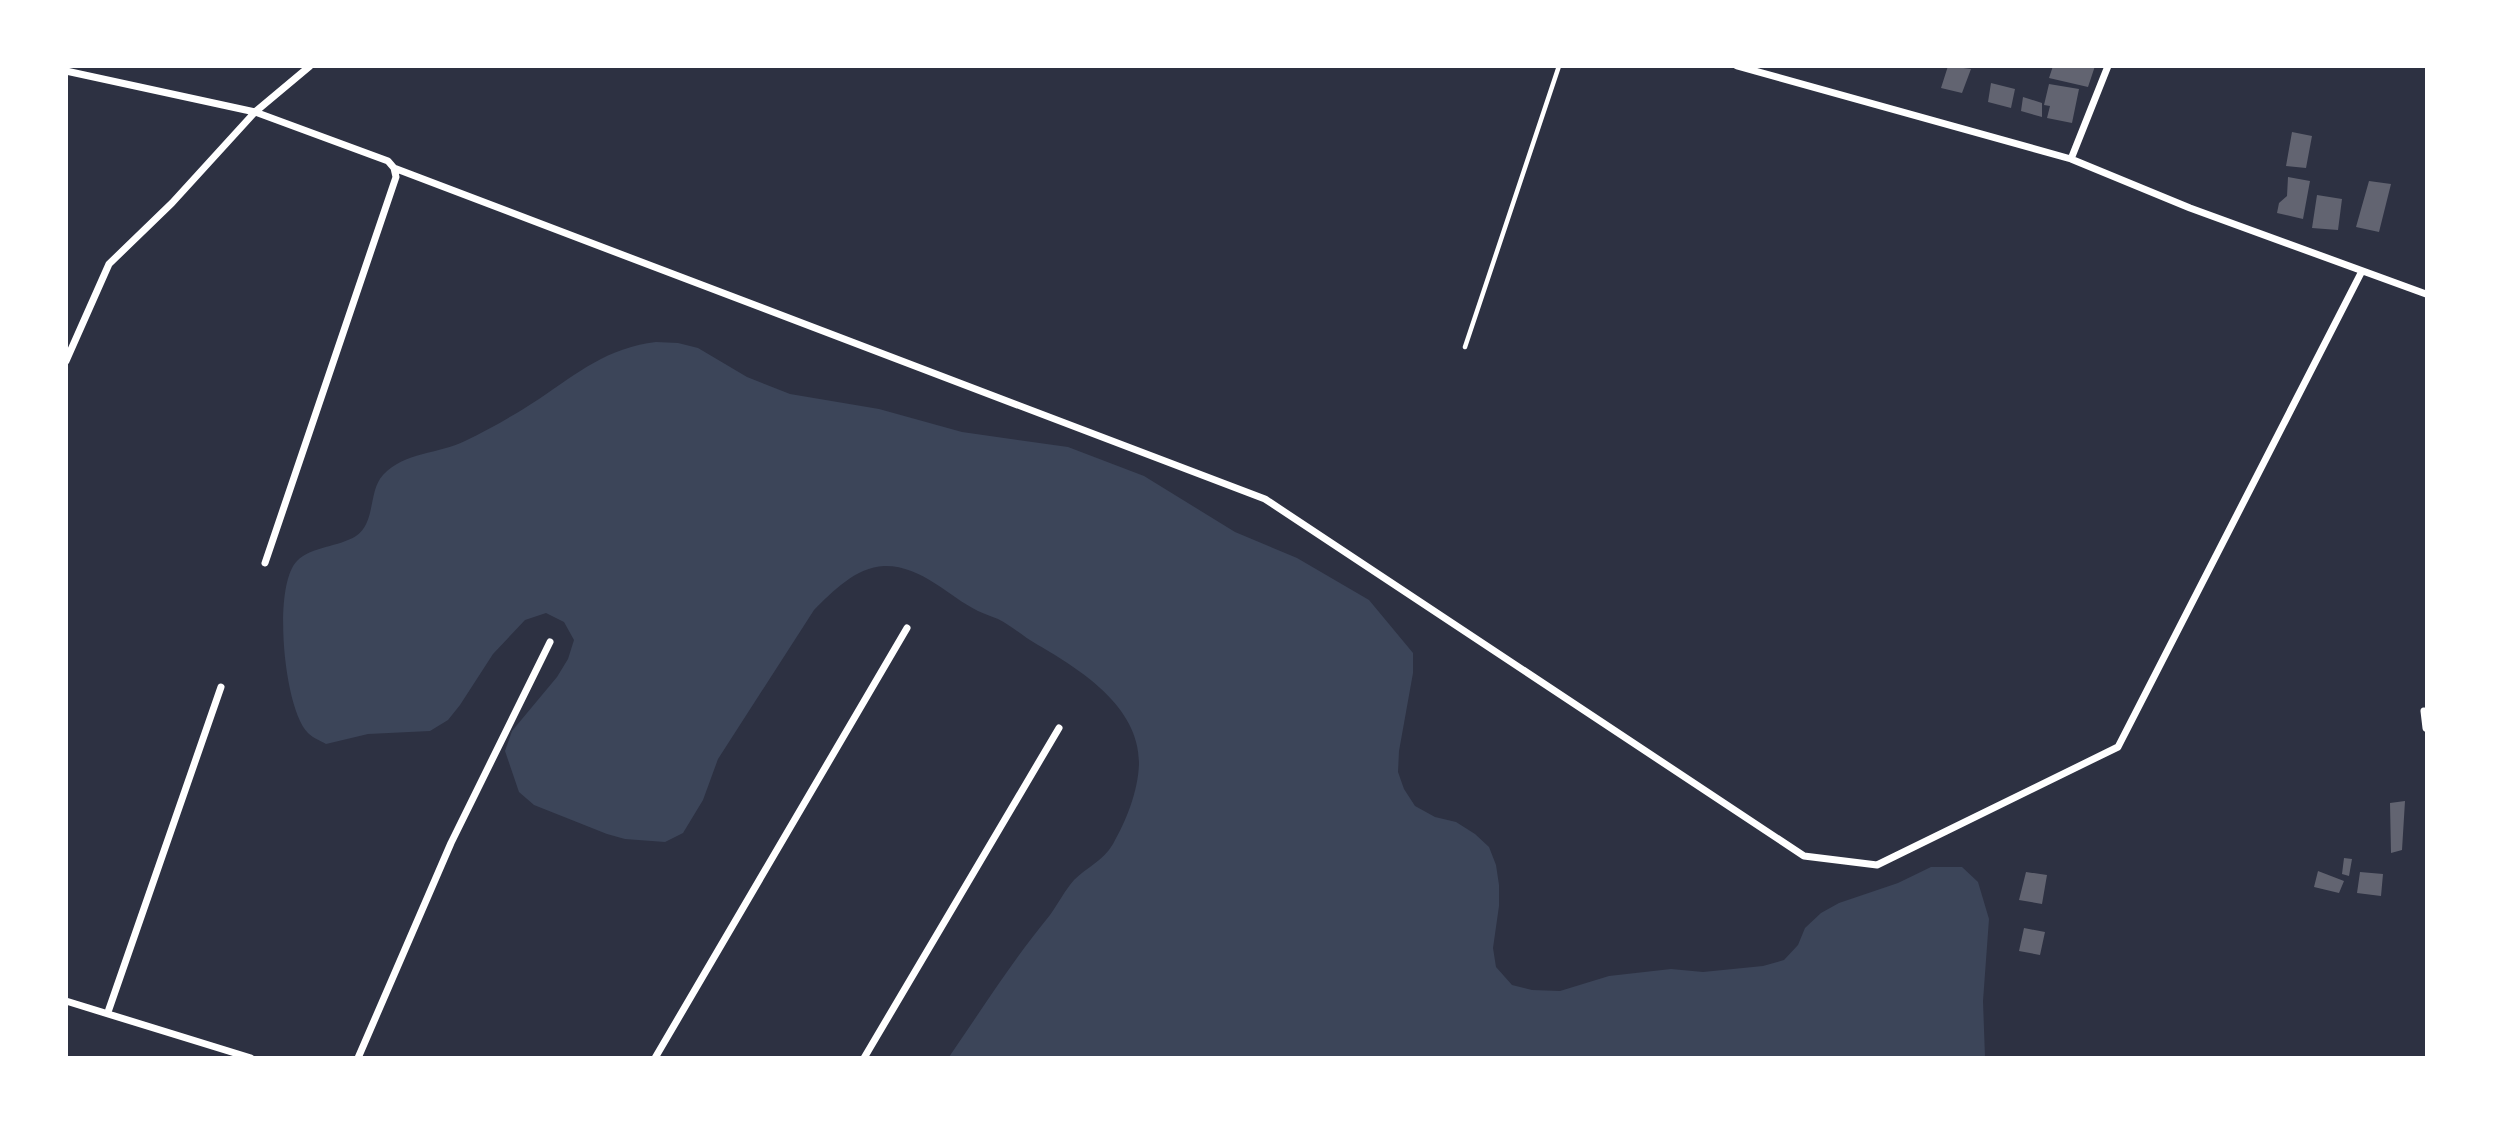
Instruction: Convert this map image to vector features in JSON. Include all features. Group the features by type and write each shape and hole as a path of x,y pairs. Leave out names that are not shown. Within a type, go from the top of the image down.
{"street":[{"path":"66,361 109,264 172,202 255,112 310,66"},
{"path":"1737,66 2071,159 2190,208 2427,294"},
{"path":"2071,159 2108,66"},
{"path":"66,71 255,112 388,161 394,169 396,177 265,563"},
{"path":"394,169 1265,499 1804,856 1877,865 2118,747 2362,271"},
{"path":"655,1058 907,628"},
{"path":"358,1058 451,843 550,642"},
{"path":"108,1012 220,687"},
{"path":"2424,711 2427,728"},
{"path":"864,1058 1059,728"},
{"path":"66,1001 251,1058"}],"lane":[{"path":"1465,347 1559,66"}],"shaded area":[{"path":"656,342 678,343 698,348 747,377 790,394 879,409 962,432 1068,447 1144,476 1235,532 1297,558 1369,600 1413,653 1413,673 1399,751 1398,772 1404,789 1415,806 1435,817 1456,822 1489,847 1496,865 1499,885 1493,948 1496,967 1512,985 1532,990 1560,991 1609,976 1671,969 1703,972 1763,966 1784,960 1798,945 1805,928 1821,913 1839,903 1898,883 1931,867 1962,867 1978,882 1989,919 1983,1001 1985,1057 949,1057 1071,884 1105,855 1113,844 1136,785 1139,764 1137,744 1130,725 1119,708 1105,692 1072,666 998,619 967,605 934,582 910,570 897,567 874,567 854,576 814,610 718,759 703,800 683,833 665,842 625,839 607,834 534,805 519,792 505,751 512,731 557,677 568,659 574,640 564,622 546,613 525,620 493,654 448,720 430,731 368,734 326,744 310,735 300,720 293,700 284,648 285,595 289,575 297,561 310,552 349,540 362,530 367,523 378,482 391,467 455,445 484,431 608,356"}],"building":[{"path":"1948,66 1971,69 1962,93 1941,88"},
{"path":"2053,66 2095,66 2088,87 2049,78"},
{"path":"1991,83 2015,89 2011,108 1988,102"},
{"path":"2049,84 2079,89 2072,123 2047,118 2050,106 2044,105"},
{"path":"2023,97 2042,103 2042,117 2021,111"},
{"path":"2292,132 2312,136 2306,168 2286,166"},
{"path":"2288,177 2310,181 2303,219 2277,213 2279,203 2287,196"},
{"path":"2369,181 2391,184 2379,232 2356,227"},
{"path":"2317,195 2342,199 2338,230 2312,228"},
{"path":"2405,801 2402,850 2391,853 2390,803"},
{"path":"2344,858 2352,859 2349,876 2342,874"},
{"path":"2318,871 2344,881 2339,893 2314,887"},
{"path":"2026,872 2047,875 2042,904 2019,900"},
{"path":"2360,872 2383,874 2381,896 2357,893"},
{"path":"2024,928 2045,932 2040,955 2019,951"}]}
